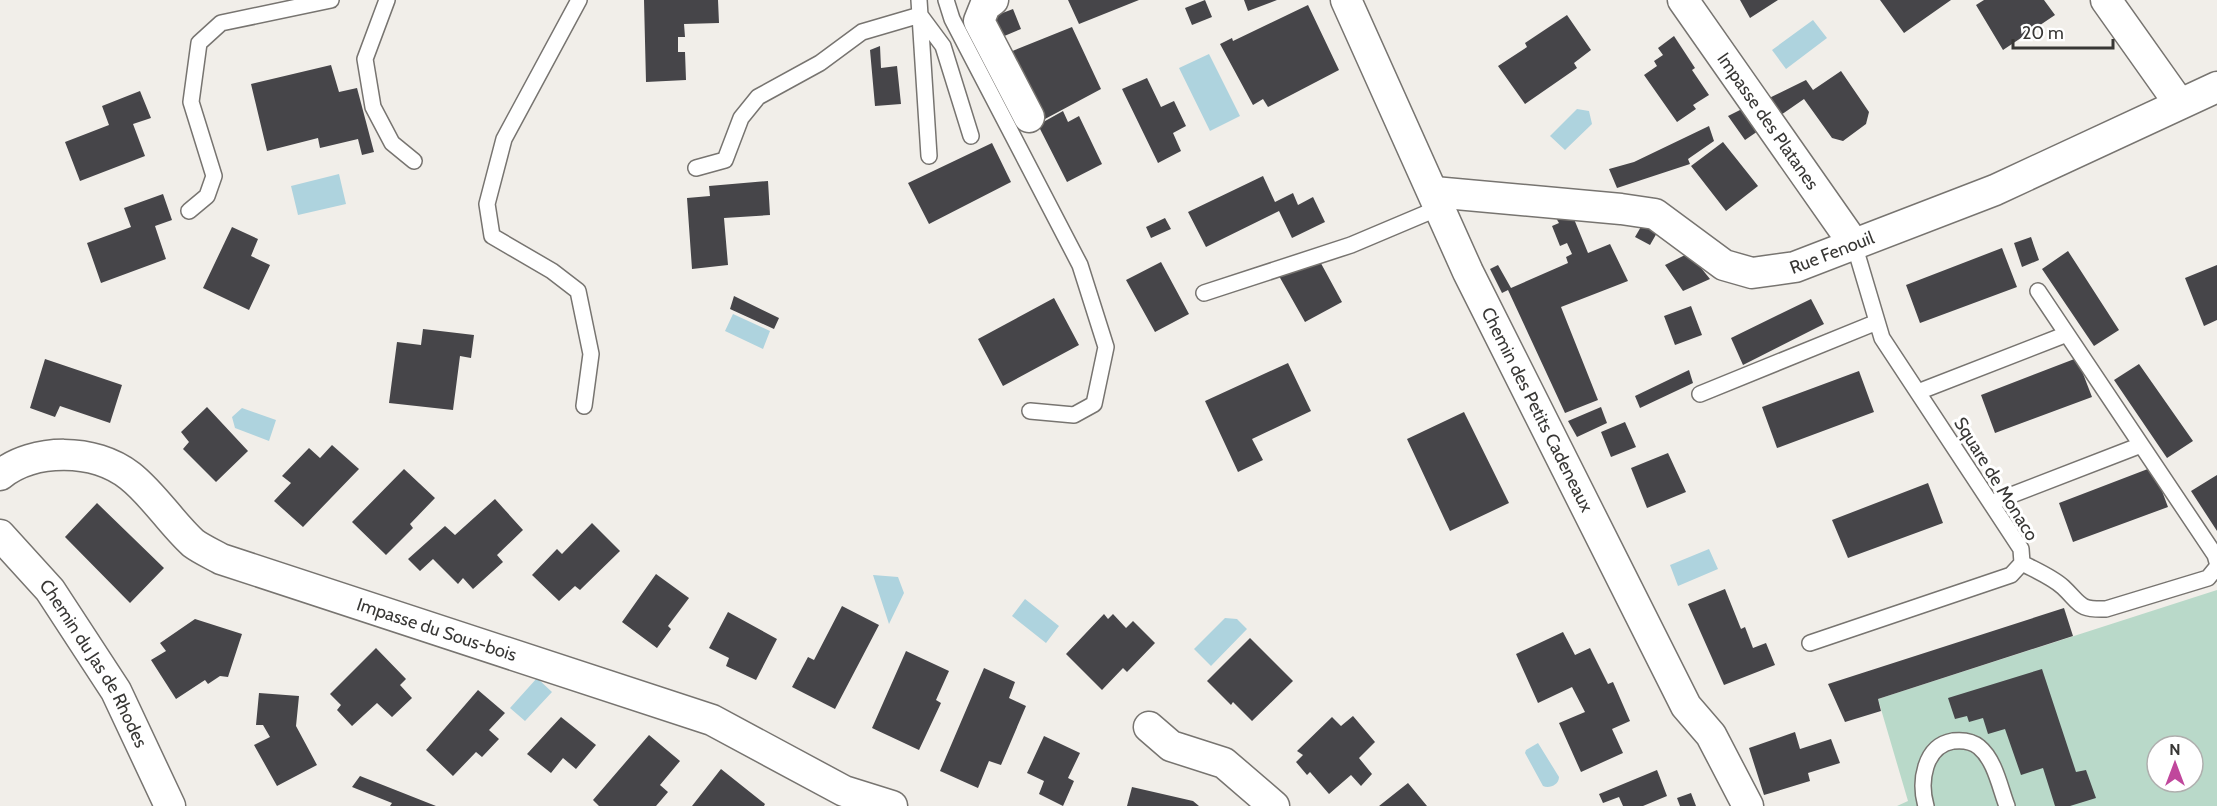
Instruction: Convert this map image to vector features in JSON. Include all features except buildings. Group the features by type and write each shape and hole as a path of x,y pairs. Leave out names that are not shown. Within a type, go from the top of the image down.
{"street":[{"path":"993,0 985,6 979,21 1029,117"},
{"name":"Chemin des Petits Cadeneaux","path":"1346,0 1438,199 1468,272 1686,706 1711,735 1748,806"},
{"name":"Impasse des Platanes","path":"1683,0 1854,244"},
{"path":"2106,0 2179,103"},
{"name":"Rue Fenouil","path":"1438,199 1655,214 1724,265 1752,273 1795,267 1995,189 2217,87"},
{"name":"Impasse du Sous-bois","path":"0,475 14,464 51,454 93,459 129,475 195,544 221,559 712,720 844,791 892,806"},
{"name":"Chemin du Jas de Rhodes","path":"0,535 50,590 116,691 171,806"},
{"path":"1149,727 1171,747 1224,763 1274,806"}],"lane":[{"path":"189,212 207,196 214,176 191,102 199,43 221,23 331,0"},
{"path":"387,0 365,59 373,107 392,143 414,161"},
{"path":"579,0 504,139 488,204 492,236 552,271 578,291 591,354 584,406"},
{"path":"946,0 952,19 1080,265 1106,347 1094,404 1074,415 1030,411"},
{"path":"920,7 943,46 971,136"},
{"path":"920,7 929,156"},
{"path":"696,168 725,160 741,118 758,97 820,63 862,32 920,7"},
{"path":"1204,294 1351,245 1438,199"},
{"name":"Square de Monaco","path":"1810,642 2011,575 2022,563 2021,549 1882,338 1854,244"},
{"path":"2038,291 2215,555 2217,562"},
{"path":"1700,394 1877,322"},
{"path":"1918,392 2067,334"},
{"path":"1991,502 2141,445"},
{"path":"2022,563 2063,587 2077,605 2089,610 2106,609 2208,578 2217,567"},
{"path":"1926,806 1923,795 1924,775 1930,754 1946,742 1962,740 1978,746 1988,758 2007,806"}],"green space":[{"path":"2217,590 2217,806 1897,806 1908,801 1878,699"}],"water":[{"path":"1813,20 1827,38 1786,69 1772,50"},
{"path":"1209,54 1240,116 1210,131 1179,68"},
{"path":"1577,109 1589,111 1592,124 1565,150 1550,136"},
{"path":"339,174 346,204 298,215 291,186"},
{"path":"733,314 770,331 763,349 725,331"},
{"path":"242,408 276,420 269,441 235,428 232,417"},
{"path":"1709,549 1718,569 1678,586 1670,565"},
{"path":"873,575 898,577 904,593 889,624"},
{"path":"1025,599 1059,626 1046,643 1012,616"},
{"path":"1225,618 1237,619 1247,629 1211,666 1194,649"},
{"path":"537,678 552,692 525,721 510,708"},
{"path":"1538,743 1559,777 1556,784 1551,787 1543,786 1525,753"}]}
